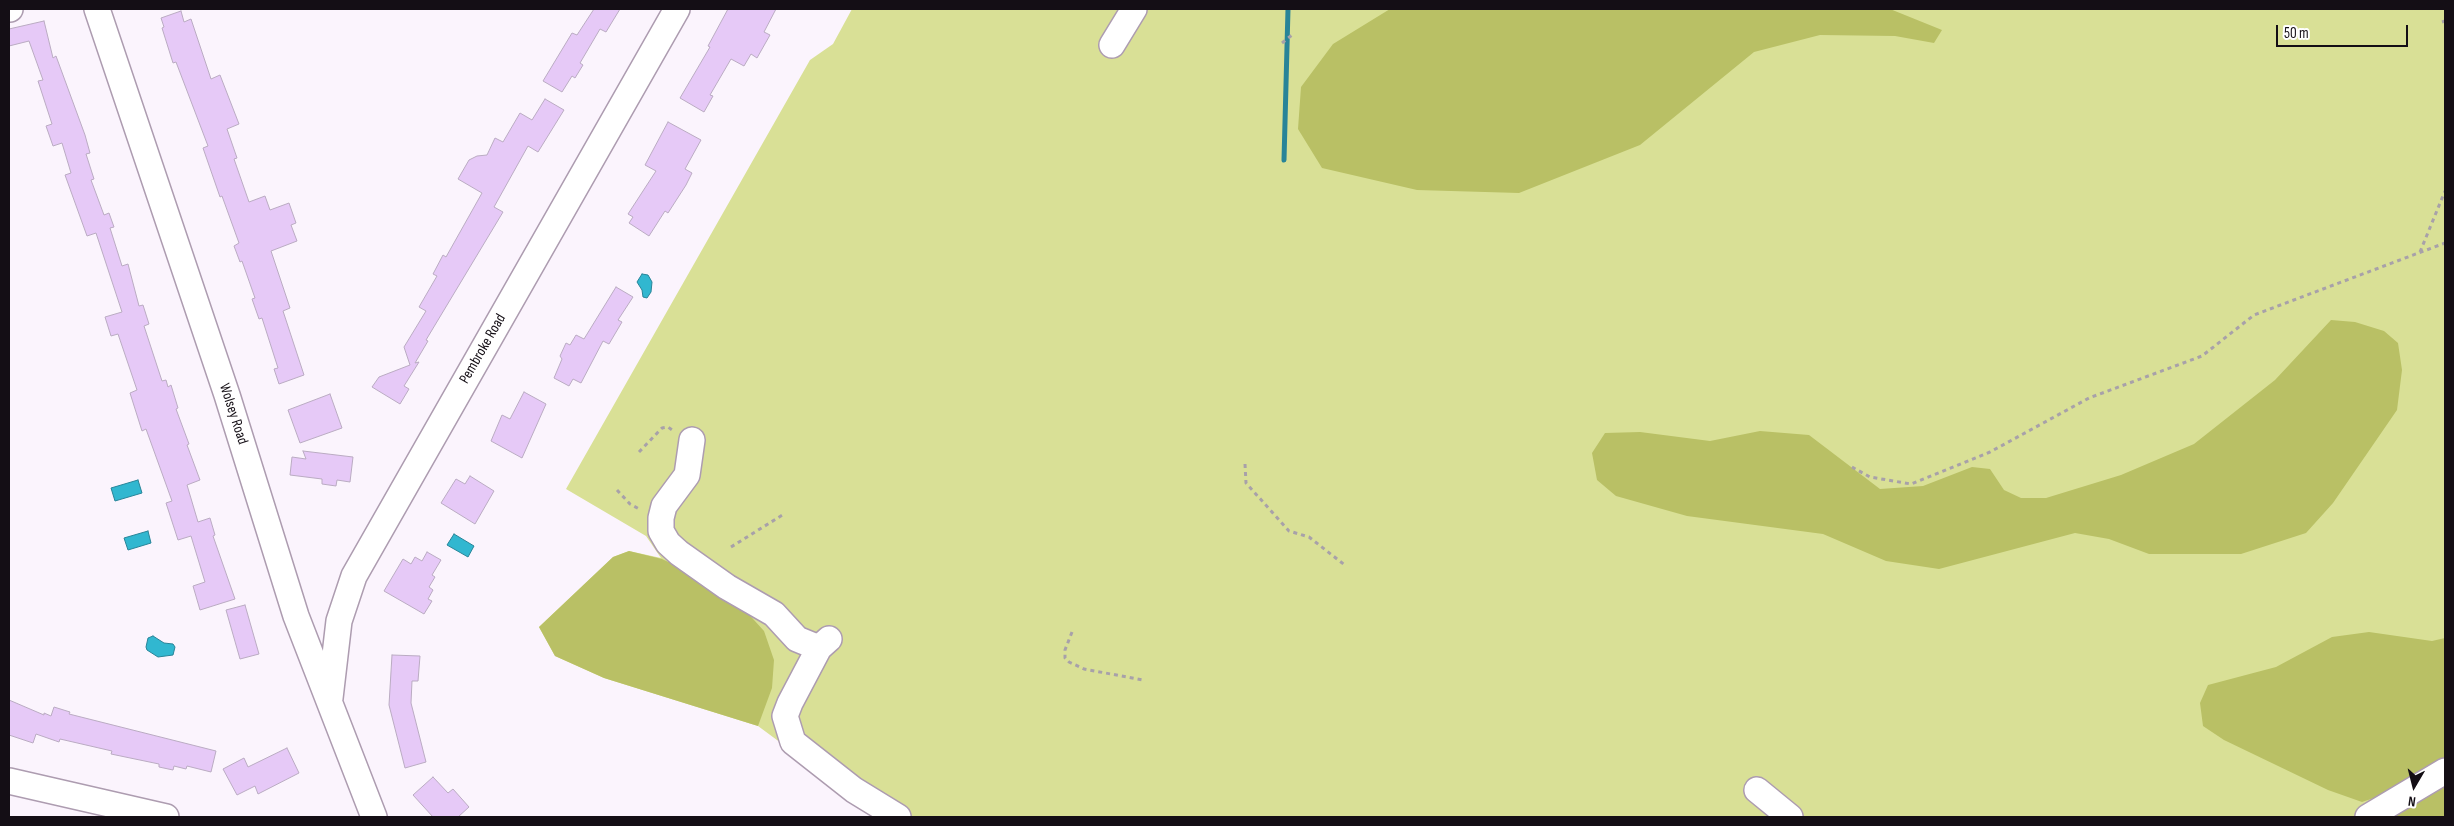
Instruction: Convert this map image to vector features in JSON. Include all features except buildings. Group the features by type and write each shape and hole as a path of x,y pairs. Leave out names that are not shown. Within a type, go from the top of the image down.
{"street":[{"name":"Wolsey Road","path":"98,9 227,395 296,616 374,817"},
{"name":"Pembroke Road","path":"330,703 339,621 354,576 677,9"},
{"path":"1112,45 1134,9"},
{"path":"692,446 687,476 664,506 661,518 661,532 679,553 727,587 774,614 797,639 824,644 790,703 785,716 793,742 854,790 898,817"},
{"path":"296,616 339,621"},
{"path":"2368,817 2445,771"},
{"path":"9,781 152,816"},
{"path":"1756,790 1790,817"}],"path":[{"path":"1282,43 1292,36"},
{"path":"2420,252 2445,191"},
{"path":"1852,467 1870,477 1910,484 1990,452 2090,398 2202,356 2254,316 2445,243"},
{"path":"639,452 662,428 668,428 692,446"},
{"path":"1245,464 1246,482 1289,531 1309,536 1346,566"},
{"path":"617,490 630,504 647,514 661,518"},
{"path":"731,547 784,514"},
{"path":"1072,632 1065,650 1065,658 1069,662 1084,669 1143,680"}],"green space":[{"path":"852,9 2445,9 2445,817 881,817 758,726 604,678 555,656 539,627 613,557 629,551 661,558 646,536 566,489 810,60 833,44"},
{"path":"1390,9 1890,9 1942,30 1934,43 1895,36 1820,35 1754,52 1640,145 1519,193 1417,190 1322,168 1298,129 1301,87 1333,44"},
{"path":"2331,320 2355,322 2384,331 2398,343 2402,370 2397,410 2333,503 2306,533 2241,554 2149,554 2109,539 2075,533 1939,569 1886,561 1823,534 1687,516 1616,496 1597,480 1592,453 1605,433 1640,432 1710,441 1760,431 1809,435 1880,489 1923,486 1972,467 1990,469 2004,490 2021,498 2046,498 2121,475 2194,444 2275,380"},
{"path":"629,551 662,559 700,577 744,609 764,631 774,660 772,688 758,726 604,678 555,656 539,627 613,557"},
{"path":"2369,632 2432,641 2445,638 2445,761 2383,795 2362,802 2328,790 2224,740 2203,726 2200,703 2208,685 2276,667 2332,637"},
{"path":"2445,776 2445,817 2391,817"}],"water":[{"path":"642,274 648,275 652,282 651,292 647,298 643,297 642,290 637,282"},
{"path":"138,480 142,493 115,501 111,488"},
{"path":"148,531 151,543 128,550 124,538"},
{"path":"454,534 474,546 468,557 447,545"},
{"path":"153,636 164,643 173,644 175,647 173,655 158,657 147,650 148,638"}],"waterway":[{"path":"1284,160 1288,9"}]}
